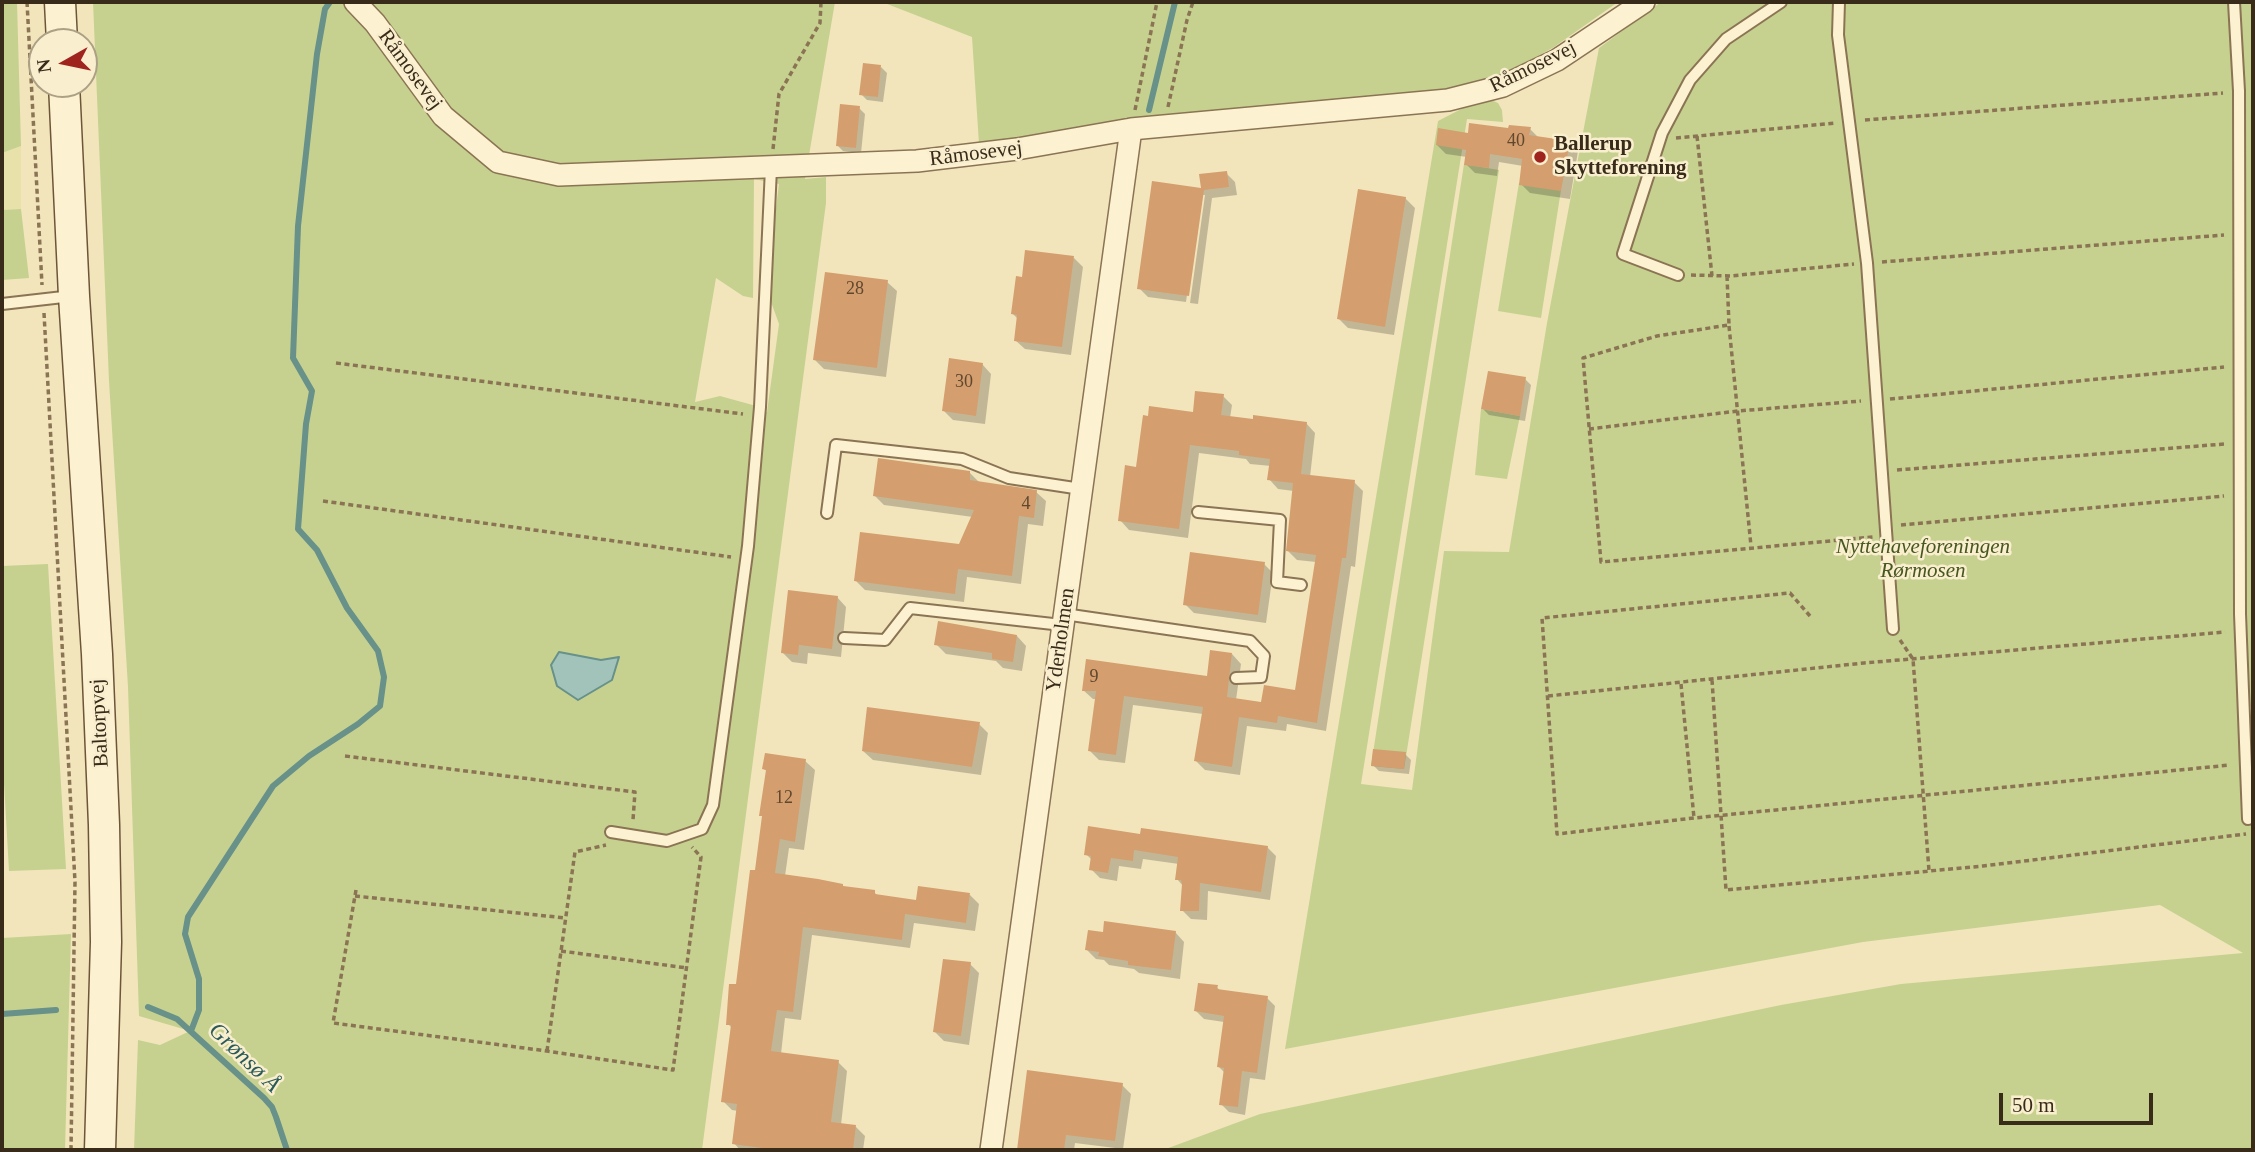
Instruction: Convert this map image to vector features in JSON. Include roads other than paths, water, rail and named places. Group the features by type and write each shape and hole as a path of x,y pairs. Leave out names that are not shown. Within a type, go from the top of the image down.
{"street":[{"path":"60,2 61,28"},
{"name":"Råmosevej","path":"355,2 375,23 443,116 498,162 559,175 917,161 1017,149 1131,130 1448,100 1503,86 1558,60 1644,2"},
{"name":"Baltorpvej","path":"65,98 104,825 106,942 100,1150"},
{"name":"Yderholmen","path":"991,1150 1131,130"}],"lane":[{"path":"1678,275 1623,254 1660,138 1690,80 1726,39 1781,2"},
{"path":"1839,2 1838,35 1867,263 1892,629"},
{"path":"2234,2 2239,91 2241,631 2248,819"},
{"path":"611,832 667,841 702,829 713,806 747,559 759,416 771,168"},
{"path":"2,304 74,296"},
{"path":"827,513 836,445 962,459 1009,478 1081,489"},
{"path":"1198,512 1280,520 1277,582 1301,585"},
{"path":"844,638 885,640 909,608 1063,620 1250,641 1264,656 1261,677 1236,678"}],"water":[{"path":"559,652 601,660 619,657 612,680 578,700 557,686 551,665"}],"waterway":[{"path":"191,1031 199,1010 199,979 185,934 188,917 273,786 309,756 380,706 384,677 378,651 347,608 317,550 298,529 306,424 312,391 293,358 298,226 317,54 325,9 330,2"},
{"path":"1149,110 1175,2"},
{"name":"Grønsø Å","path":"148,1007 177,1019 264,1098 272,1107 287,1150"},
{"path":"2,1014 56,1010"}],"place":[{"name":"Ballerup Skytteforening","path":"1540,157"}],"park label":[{"name":"Nyttehaveforeningen Rørmosen","path":"1923,559"}]}
